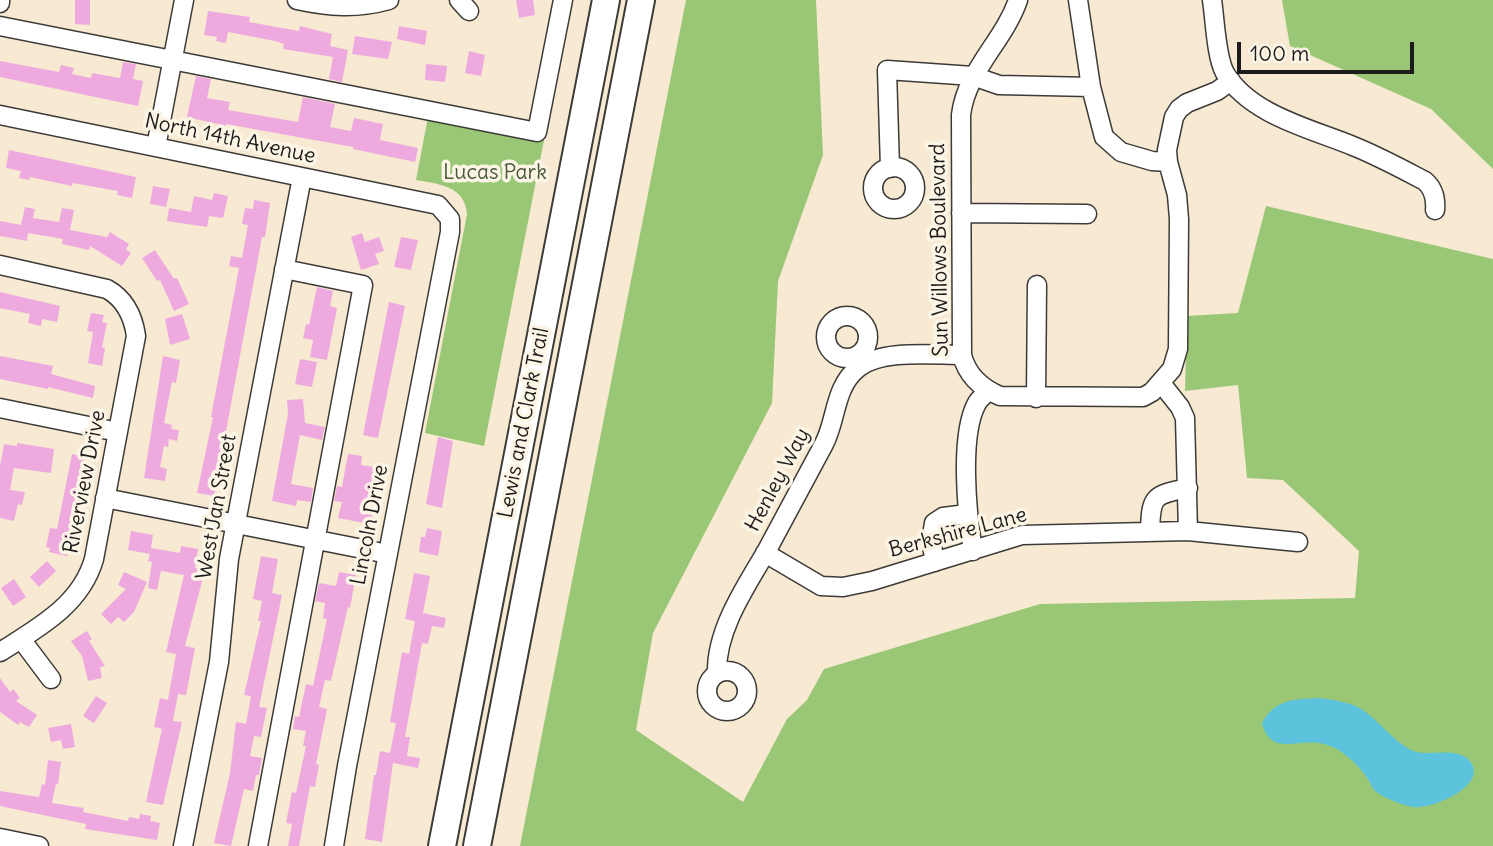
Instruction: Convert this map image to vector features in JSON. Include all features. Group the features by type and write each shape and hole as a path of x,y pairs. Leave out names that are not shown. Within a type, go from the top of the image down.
{"highway":[{"name":"Lewis and Clark Trail","path":"442,846 606,0"},
{"name":"Lewis and Clark Trail","path":"477,846 641,0"}],"street":[{"path":"156,147 184,0"},
{"path":"298,0 338,7 372,5 388,0"},
{"path":"0,26 537,132 562,0"},
{"name":"Sun Willows Boulevard","path":"989,391 968,372 962,355 961,115 965,92 1002,32 1018,0"},
{"path":"1078,0 1091,86 1104,137 1121,152 1152,162 1168,162"},
{"path":"1212,0 1223,70 1231,81 1251,99 1286,122 1356,147 1425,181 1430,185 1436,200 1435,210"},
{"path":"890,168 887,70 973,76 999,85 1091,86"},
{"path":"973,551 967,514 970,421 978,400 989,391 1000,396 1036,398 1133,398 1152,392 1176,360 1179,219 1177,195 1168,162 1170,135 1174,117 1179,109 1187,103 1217,92 1231,81"},
{"name":"North 14th Avenue","path":"0,115 438,205 447,214"},
{"name":"West Jan Street","path":"183,846 219,662 225,583 235,524 302,177"},
{"path":"961,213 1087,214"},
{"name":"Lincoln Drive","path":"334,846 346,766 451,226 447,214"},
{"name":"Riverview Drive","path":"0,265 107,289 121,299 126,307 136,336 94,559 86,582 70,603 0,652"},
{"path":"258,846 363,285 285,269"},
{"path":"1036,398 1037,285"},
{"name":"Henley Way","path":"717,673 716,657 730,622 747,584 826,440 846,380 863,358 962,355"},
{"path":"1161,383 1185,418 1188,531"},
{"path":"0,408 118,432"},
{"path":"1150,531 1150,509 1154,499 1162,493 1188,488"},
{"path":"105,498 388,554"},
{"path":"935,562 931,541 934,523 943,517 967,514"},
{"name":"Berkshire Lane","path":"765,553 821,586 831,587 872,581 1022,535 1188,531 1298,542"},
{"path":"21,639 51,679"},
{"path":"0,838 28,845"}],"green space":[{"path":"686,0 816,0 823,155 778,281 772,403 653,633 636,730 743,802 787,719 807,700 824,669 1040,604 1355,598 1359,551 1283,480 1247,478 1238,385 1185,391 1187,316 1238,313 1266,206 1493,259 1493,846 520,846"},
{"path":"1282,0 1493,0 1493,169 1431,109 1290,46"},
{"name":"Lucas Park","path":"428,117 544,140 484,446 425,433 467,214 461,197 456,192 442,185 416,180"}],"water":[{"path":"1320,698 1361,709 1411,750 1462,755 1474,768 1473,777 1467,786 1445,800 1413,807 1393,801 1374,790 1358,766 1336,749 1315,743 1279,743 1266,734 1262,723 1279,705 1294,700"}],"building":[{"path":"75,0 90,0 90,25 75,24"},
{"path":"516,0 533,0 535,15 519,18"},
{"path":"208,11 250,17 249,22 299,31 300,26 332,34 330,46 348,50 342,82 329,79 333,57 283,49 284,44 275,41 228,32 226,43 216,41 217,37 204,35"},
{"path":"399,26 427,31 425,45 397,39"},
{"path":"355,36 392,42 388,59 352,54"},
{"path":"469,51 485,55 481,76 465,73"},
{"path":"0,61 59,72 61,65 74,68 72,74 91,78 92,73 120,78 123,62 136,64 133,79 143,81 138,106 0,77"},
{"path":"426,64 447,66 445,82 425,80"},
{"path":"196,76 211,79 207,98 230,102 228,110 298,122 303,97 335,104 330,127 351,131 354,118 383,124 380,140 418,148 415,162 353,147 187,117"},
{"path":"9,150 136,177 132,198 117,195 118,191 73,183 72,186 30,177 29,180 19,178 21,171 6,168"},
{"path":"153,186 170,189 166,207 150,204"},
{"path":"214,193 228,196 223,218 209,216 207,227 167,221 169,208 191,212 194,196 212,200"},
{"path":"254,200 270,203 214,496 197,493 239,268 229,266 231,256 242,258 248,225 242,224 245,208 253,209"},
{"path":"25,207 35,209 33,218 59,222 62,208 74,210 70,230 107,237 110,232 129,244 126,249 131,253 122,266 90,246 89,250 62,244 63,239 28,233 27,241 0,236 0,221 21,225"},
{"path":"362,233 365,242 379,237 384,251 375,254 379,264 361,270 351,237"},
{"path":"401,237 418,240 411,270 394,267"},
{"path":"155,250 174,279 177,278 189,304 174,311 160,280 157,281 142,258"},
{"path":"317,287 333,291 330,306 337,308 327,360 310,357 313,340 303,338 306,324 309,325"},
{"path":"0,292 60,306 57,322 42,319 41,326 28,323 30,314 0,308"},
{"path":"389,302 405,306 378,438 363,435"},
{"path":"91,313 104,315 102,322 107,323 102,347 105,348 102,366 88,363 93,332 87,331"},
{"path":"182,314 190,339 170,345 165,319"},
{"path":"0,356 53,366 51,374 95,386 93,398 0,379"},
{"path":"163,356 180,360 176,383 172,382 164,423 172,425 171,429 179,430 177,441 169,439 168,447 164,446 160,467 167,469 165,481 144,478"},
{"path":"300,359 317,362 312,387 295,384"},
{"path":"303,399 305,423 325,427 322,440 300,435 291,484 313,488 311,502 297,500 296,506 272,501 288,414 287,400"},
{"path":"438,437 453,441 442,508 426,504"},
{"path":"17,443 54,449 51,473 14,468 10,490 25,492 22,505 18,504 14,521 0,518 0,466 4,444 17,446"},
{"path":"72,454 85,457 67,556 49,552 50,548 46,547 50,528 57,529"},
{"path":"348,454 362,456 361,465 374,467 367,507 373,508 371,519 366,518 365,523 338,518 342,502 334,501 337,486 342,487"},
{"path":"427,528 442,531 438,556 419,552 421,537 425,537"},
{"path":"131,531 153,535 151,548 180,553 181,546 198,549 195,568 205,570 185,646 195,648 186,695 178,694 173,721 182,722 163,805 146,802 162,729 154,727 160,698 168,700 176,654 166,652 184,575 161,571 157,590 148,588 152,562 148,561 150,554 128,550"},
{"path":"261,556 278,559 272,593 282,595 259,707 267,708 261,737 254,736 250,756 262,758 259,775 256,775 253,791 244,789 231,846 214,843 230,773 236,722 246,724 251,696 244,695 261,621 258,621 262,601 253,599"},
{"path":"47,561 56,571 39,587 30,577"},
{"path":"124,572 147,582 134,612 124,622 118,617 111,624 101,614 126,589 118,585"},
{"path":"339,572 356,575 350,608 348,607 331,681 325,680 319,707 327,709 316,764 319,765 315,787 310,786 299,846 288,846 292,824 286,823 292,792 296,793 306,746 303,746 306,731 293,729 295,716 299,717 306,684 313,686 327,619 323,618 325,603 315,601 319,583 336,586"},
{"path":"414,573 430,576 423,613 446,618 444,628 432,626 428,644 422,643 405,737 410,737 407,756 420,758 418,768 393,763 382,842 365,839 380,751 390,753 396,723 390,722 402,652 409,654 415,621 405,619"},
{"path":"14,579 26,597 13,606 1,588"},
{"path":"87,631 92,639 89,641 105,666 100,667 102,678 88,681 82,656 71,641"},
{"path":"0,678 10,692 13,689 20,698 16,701 37,715 29,727 20,722 18,725 0,712"},
{"path":"96,696 107,703 94,723 83,716"},
{"path":"71,724 75,747 63,749 61,740 51,742 48,728"},
{"path":"48,760 61,762 52,803 84,808 83,812 128,821 129,817 139,819 140,814 151,816 150,821 160,823 157,840 85,829 86,824 0,806 0,791 39,797 42,784 45,785"}]}
